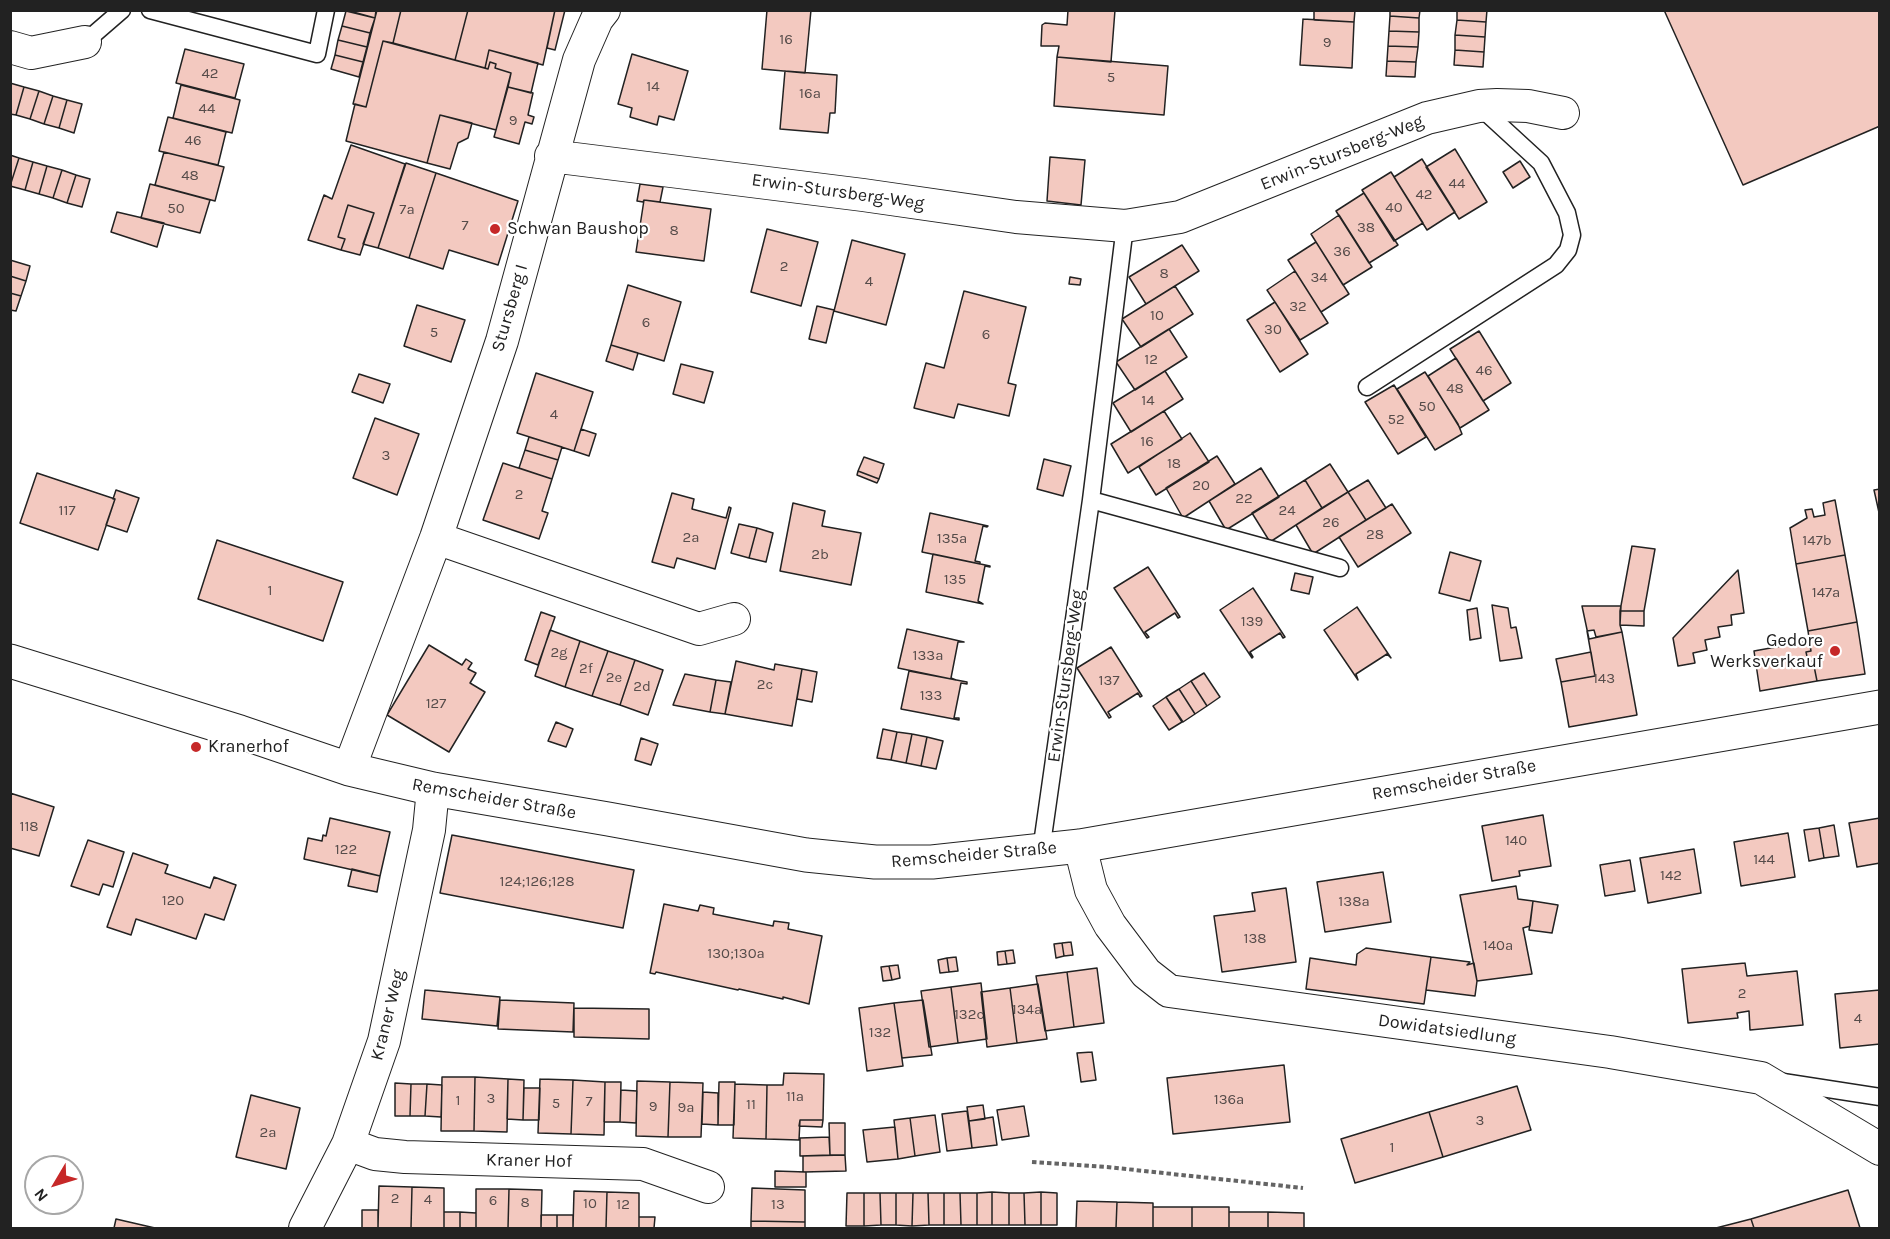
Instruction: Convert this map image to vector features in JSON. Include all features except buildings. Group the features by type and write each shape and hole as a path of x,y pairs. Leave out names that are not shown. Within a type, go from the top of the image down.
{"main road":[{"name":"Remscheider Straße","path":"10,661 231,729 349,769 433,789 818,857 875,862 932,862 1080,846 1880,706"}],"street":[{"name":"Stursberg I","path":"349,769 436,538 502,341 579,60 597,19 604,10"},
{"path":"10,47 31,53 85,42"},
{"name":"Erwin-Stursberg-Weg","path":"551,156 863,195 1016,217 1125,226 1180,217 1427,118 1479,106 1528,106 1563,113"},
{"path":"436,538 699,629 734,619"},
{"name":"Kraner Weg","path":"305,1228 348,1144 384,1041 429,830 433,789"},
{"name":"Dowidatsiedlung","path":"1080,846 1091,890 1110,925 1146,973 1169,991 1610,1052 1761,1078 1880,1149"},
{"name":"Kraner Hof","path":"348,1144 375,1154 405,1157 643,1164 708,1187"}],"lane":[{"path":"85,42 122,10"},
{"path":"150,10 317,54 326,10"},
{"path":"1367,387 1556,265 1568,250 1572,235 1567,213 1540,164 1479,106"},
{"name":"Erwin-Stursberg-Weg","path":"1041,851 1091,500 1125,226"},
{"path":"1091,500 1340,568"},
{"path":"1761,1078 1880,1097"}],"path":[{"path":"1032,1162 1107,1167 1303,1188"}],"place":[{"name":"Schwan Baushop","path":"495,229"},
{"name":"Gedore Werksverkauf","path":"1835,651"},
{"name":"Kranerhof","path":"196,747"}]}
